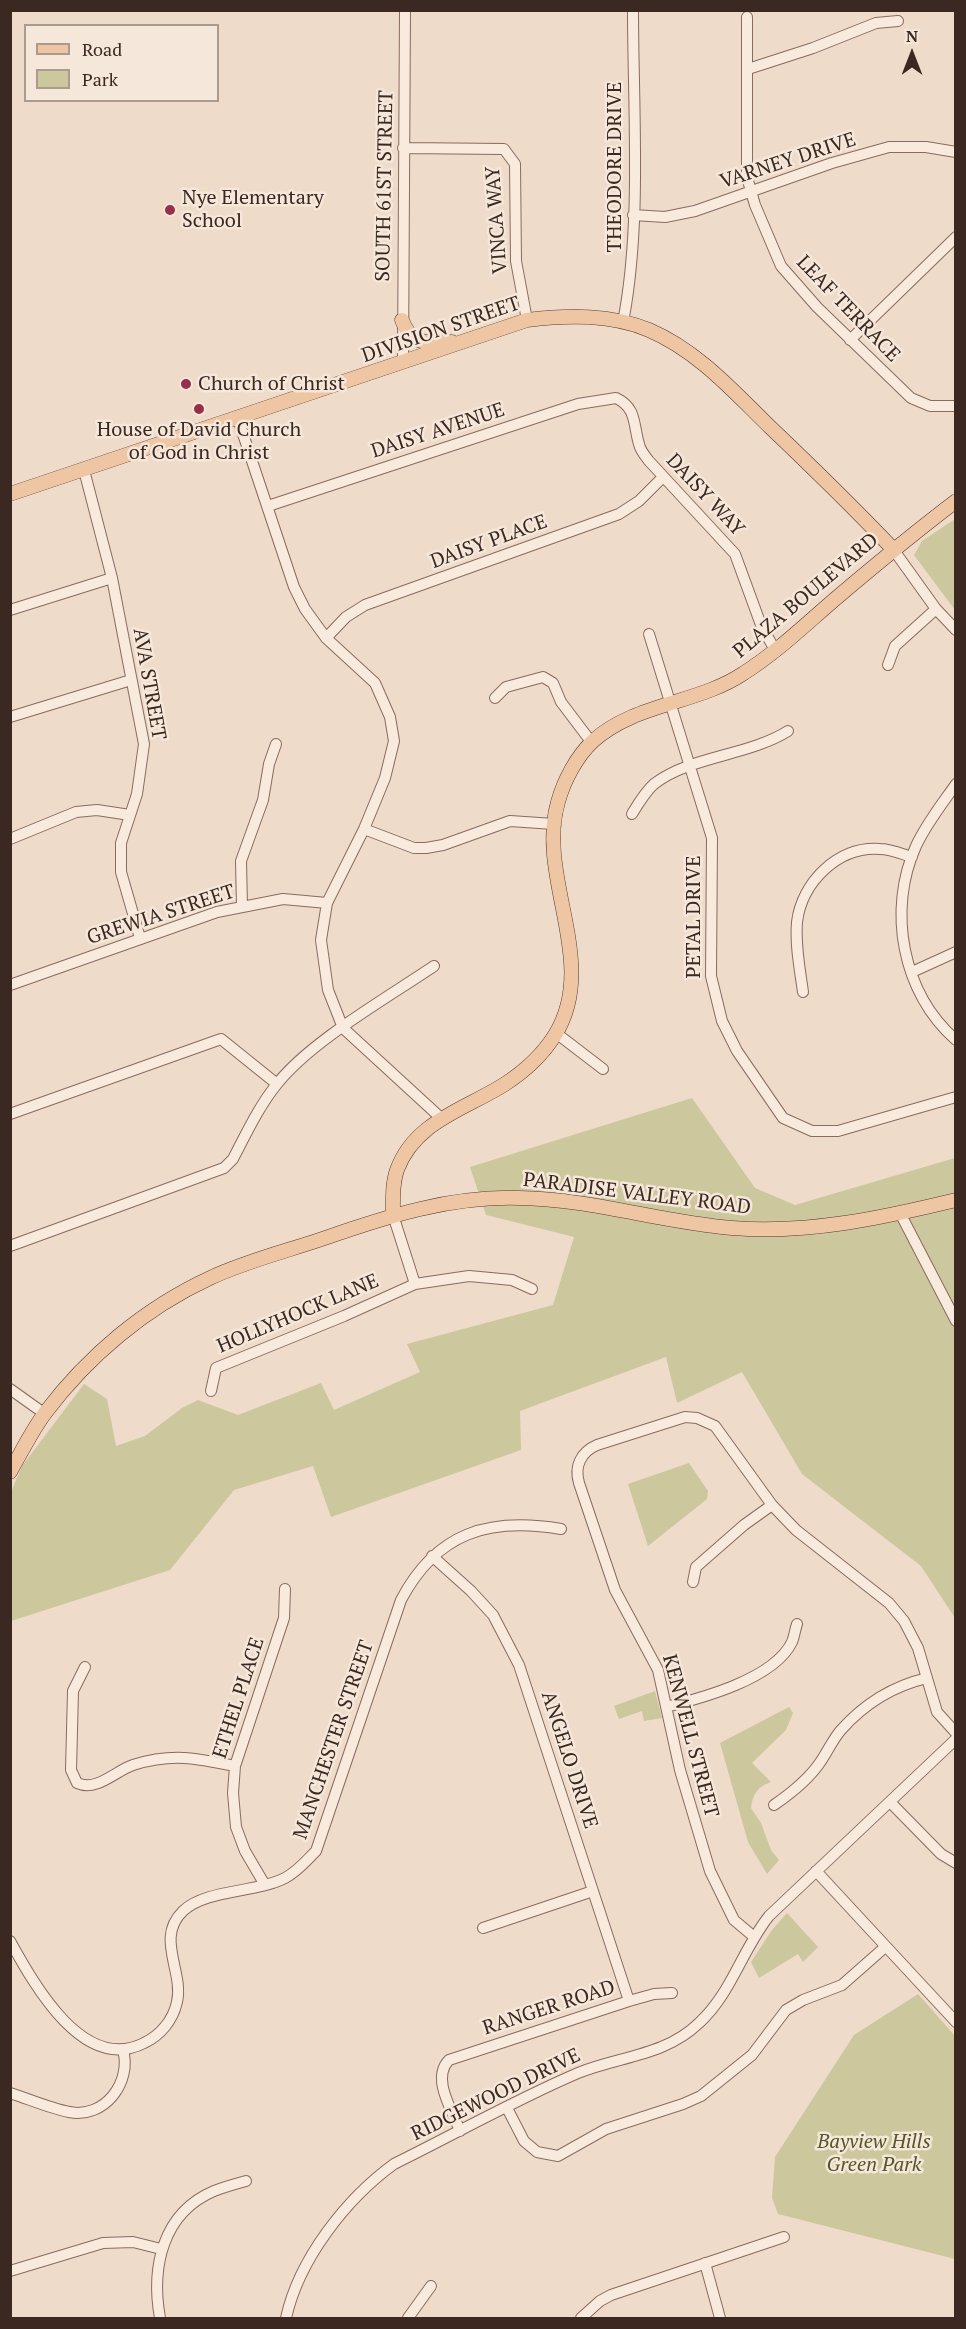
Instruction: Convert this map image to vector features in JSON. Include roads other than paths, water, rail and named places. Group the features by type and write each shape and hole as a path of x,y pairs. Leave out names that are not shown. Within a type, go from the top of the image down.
{"main road":[{"name":"DIVISION STREET","path":"10,494 527,320 555,317 600,318 623,322 658,335 686,350 706,365 856,510 893,549"},
{"path":"402,320 407,334 416,341 464,342"},
{"name":"PLAZA BOULEVARD","path":"556,1033 570,989 571,964 555,868 552,843 554,824 565,783 592,743 627,720 714,690 744,674 893,549 956,501"},
{"path":"393,1215 398,1168 415,1140 441,1118 520,1074 556,1033"},
{"name":"PARADISE VALLEY ROAD","path":"10,1472 45,1414 94,1358 125,1330 167,1301 211,1277 393,1215 475,1199 516,1197 602,1206 669,1220 733,1228 780,1230 846,1224 956,1200"}],"street":[{"name":"SOUTH 61ST STREET","path":"403,362 405,10"},
{"name":"THEODORE DRIVE","path":"623,322 632,272 633,10"},
{"name":"LEAF TERRACE","path":"747,16 747,177 781,266 806,296 911,398 930,406 956,406"},
{"path":"748,69 813,48 876,23 898,21"},
{"name":"VARNEY DRIVE","path":"633,215 664,217 695,211 832,163 889,147 926,147 956,152"},
{"name":"VINCA WAY","path":"403,148 504,149 509,153 515,164 516,261 527,320"},
{"path":"850,340 956,237"},
{"name":"DAISY AVENUE","path":"268,506 578,404 602,398 621,400"},
{"name":"DAISY WAY","path":"621,400 633,413 639,447 663,477 735,554 761,625 775,650"},
{"path":"238,419 294,587 305,609 326,638 375,683 390,717 394,741 385,778 364,829 327,903 321,940 328,990 343,1028 441,1118"},
{"name":"AVA STREET","path":"84,470 112,578 144,744 142,771 122,843 121,872 140,939"},
{"name":"DAISY PLACE","path":"326,638 346,617 365,605 619,514 639,501 663,477"},
{"name":"DIVISION STREET","path":"893,549 936,609 956,630"},
{"path":"10,610 112,578"},
{"path":"888,665 895,646 936,609"},
{"name":"PETAL DRIVE","path":"649,634 688,768 712,838 711,975 717,1006 737,1051 783,1118 803,1129 829,1132 956,1097"},
{"path":"495,698 506,687 543,677 553,682 561,702 592,743"},
{"path":"10,717 131,680"},
{"path":"632,814 654,784 688,768 772,741 788,731"},
{"path":"242,907 241,861 263,800 269,764 276,744"},
{"path":"956,784 922,835 912,857 904,886 901,915 904,944 912,972 928,1007 956,1040"},
{"path":"10,839 76,812 97,810 130,815"},
{"path":"364,829 414,848 426,848 443,845 510,821 554,824"},
{"path":"803,992 797,926 805,895 817,877 842,857 862,850 882,849 912,857"},
{"name":"GREWIA STREET","path":"10,985 217,912 289,898 327,903"},
{"path":"912,972 956,952"},
{"path":"10,1246 224,1168 233,1159 277,1084 299,1062 343,1028 434,966"},
{"path":"556,1033 603,1070"},
{"path":"10,1114 221,1039 277,1084"},
{"path":"900,1214 956,1321"},
{"path":"393,1215 415,1284"},
{"name":"HOLLYHOCK LANE","path":"211,1391 216,1368 344,1316 415,1284 469,1276 512,1280 532,1289"},
{"path":"10,1389 45,1414"},
{"name":"KENWELL STREET","path":"753,1936 734,1920 710,1871 689,1803 658,1670 615,1590 579,1483 579,1462 586,1452 597,1445 685,1417 697,1418 715,1426 772,1506 796,1530 889,1603 904,1621 918,1648 937,1712 956,1733"},
{"path":"693,1582 696,1567 744,1525 772,1506"},
{"name":"MANCHESTER STREET","path":"123,2050 140,2045 156,2036 167,2024 175,2010 178,1987 170,1938 179,1915 198,1901 284,1879 297,1871 316,1851 401,1600 411,1582 432,1556 459,1538 491,1526 527,1524 561,1528"},
{"name":"ANGELO DRIVE","path":"432,1556 471,1591 493,1615 519,1665 629,2001"},
{"name":"ETHEL PLACE","path":"265,1885 245,1851 236,1827 233,1793 235,1766 284,1618 285,1589"},
{"path":"666,1707 703,1698 756,1674 785,1652 792,1642 797,1624"},
{"path":"85,1667 73,1691 71,1770 78,1783 92,1786 131,1766 166,1757 185,1756 235,1766"},
{"path":"774,1805 820,1764 839,1731 862,1708 889,1691 927,1678"},
{"name":"RIDGEWOOD DRIVE","path":"286,2319 301,2276 327,2233 355,2197 394,2164 459,2131 581,2072 645,2054 680,2038 715,2006 753,1936 777,1907 956,1739"},
{"path":"890,1802 941,1854 956,1863"},
{"path":"816,1871 884,1948 902,1962 956,2022"},
{"path":"483,1928 593,1891"},
{"path":"10,1941 38,1990 79,2034 92,2043 108,2049 123,2050 127,2064 117,2091 94,2110 71,2112 10,2093"},
{"path":"507,2108 524,2141 537,2152 558,2156 606,2129 683,2104 719,2084 752,2055 786,2010 803,2000 842,1985 884,1948"},
{"name":"RANGER ROAD","path":"459,2131 440,2078 442,2067 449,2060 629,2001 654,1994 672,1993"},
{"path":"160,2319 157,2300 158,2259 173,2226 190,2206 213,2192 246,2181"},
{"path":"581,2319 600,2301 611,2295 784,2237"},
{"path":"10,2271 103,2243 133,2242 161,2249"},
{"path":"705,2263 720,2319"},
{"path":"408,2319 431,2286"}],"place":[{"name":"Nye Elementary School","path":"170,210"},
{"name":"Church of Christ","path":"186,384"},
{"name":"House of David Church of God in Christ","path":"199,409"}],"park label":[{"name":"Bayview Hills Green Park","path":"874,2154"}]}
